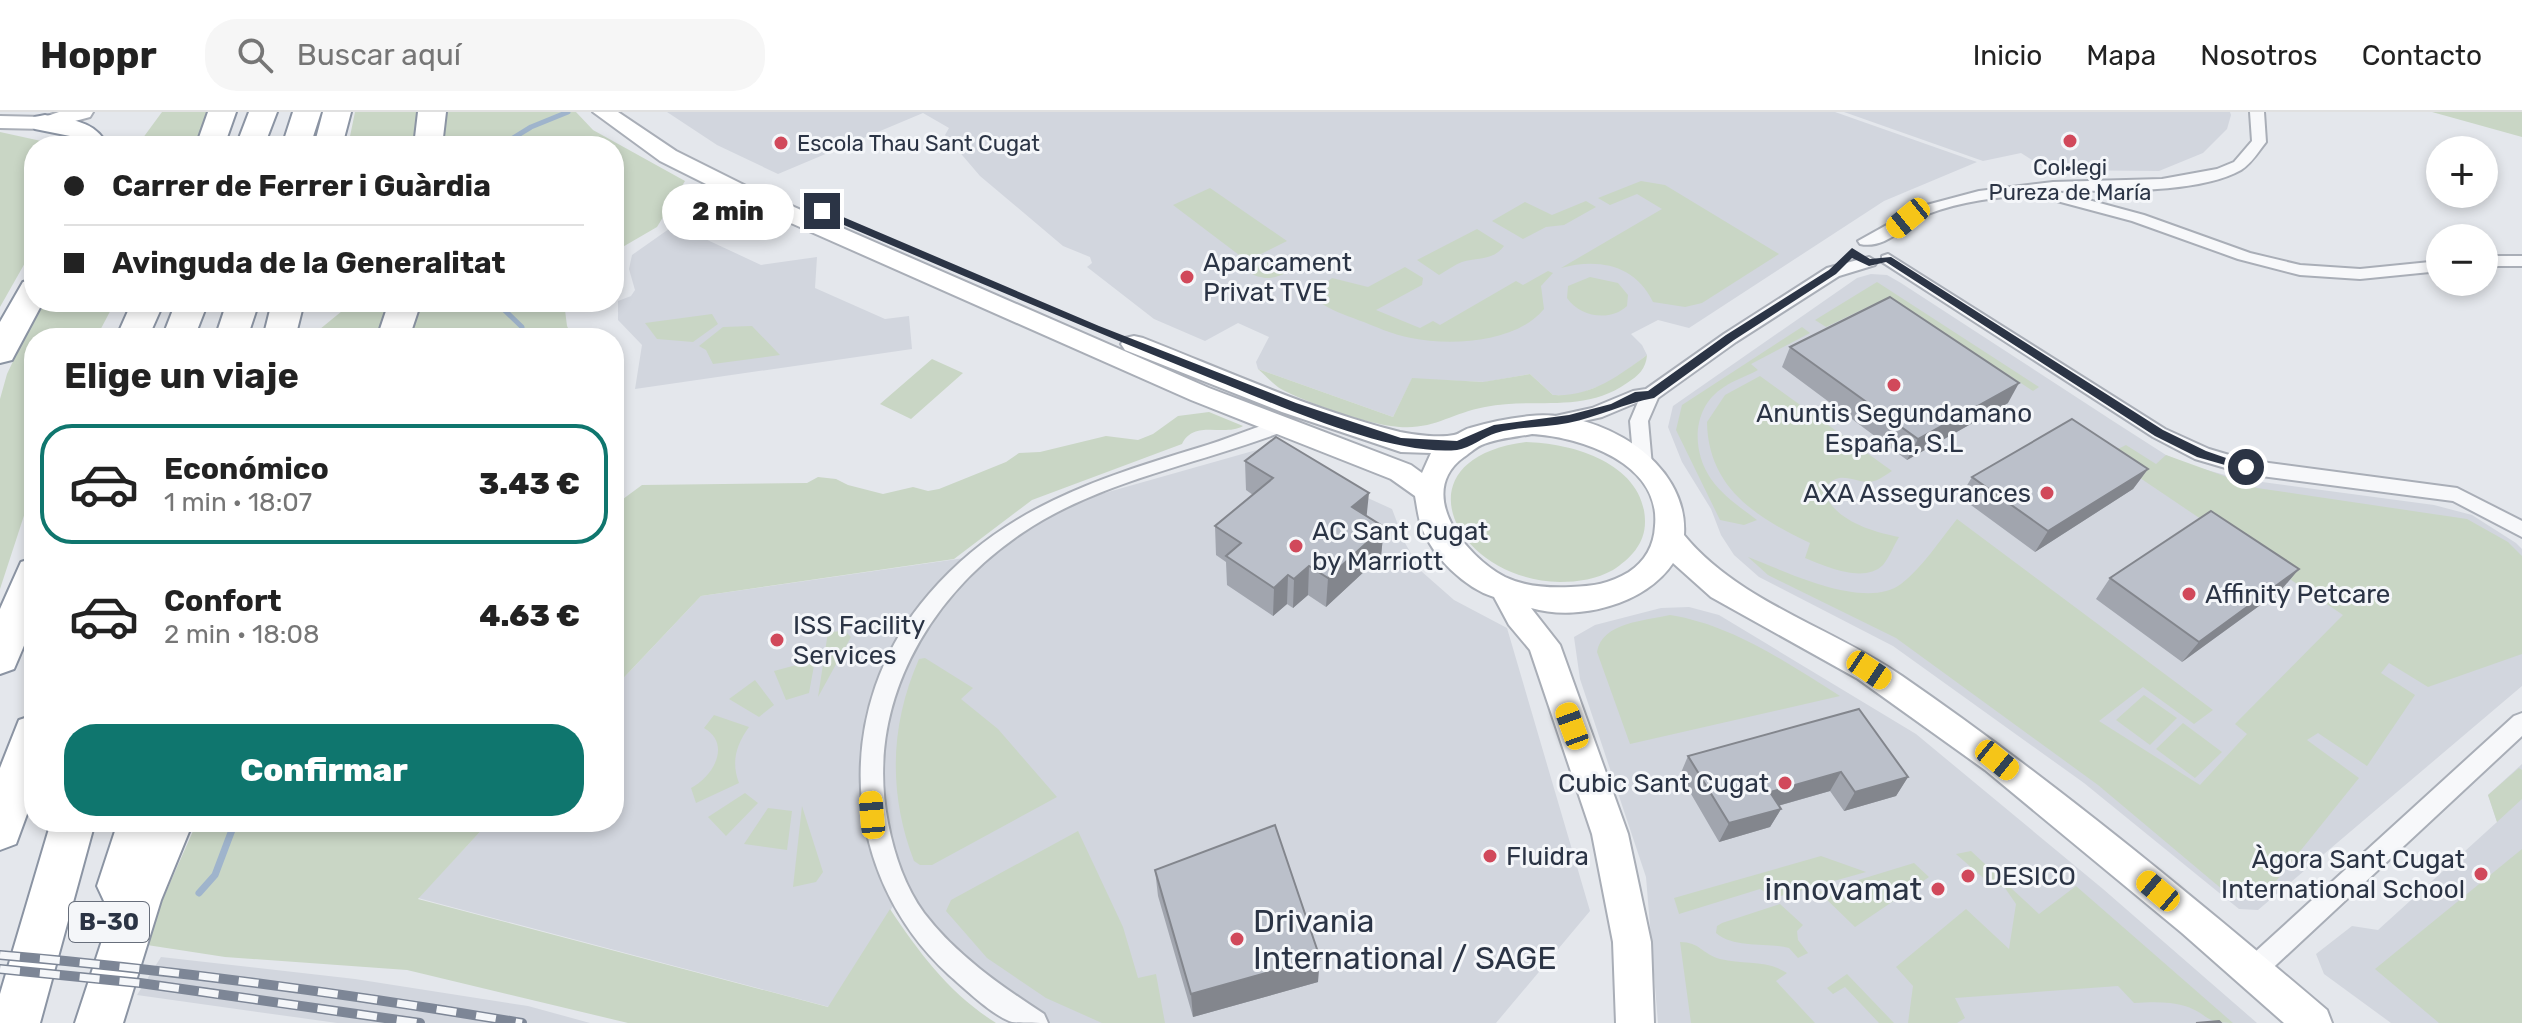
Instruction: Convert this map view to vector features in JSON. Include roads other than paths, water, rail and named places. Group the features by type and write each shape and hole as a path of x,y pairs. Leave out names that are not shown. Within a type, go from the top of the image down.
{"highway":[{"path":"214,136 222,112"},
{"path":"230,136 238,112"},
{"path":"254,136 263,112"},
{"path":"299,136 307,112"},
{"path":"331,136 337,112"},
{"path":"429,136 432,112"},
{"path":"45,123 81,131 88,136"},
{"path":"0,352 24,308"},
{"path":"0,658 24,597"},
{"path":"0,830 24,761"},
{"path":"16,1023 70,832"},
{"name":"B-30","path":"81,1023 137,832"},
{"path":"99,1023 138,900 167,832"}],"street":[{"path":"7,118 45,123 82,112"},
{"path":"604,112 668,156 718,182 1187,389 1401,472 1428,491"},
{"path":"629,112 691,152 732,172 1140,347 1292,406 1401,442 1459,445"},
{"path":"1643,466 1639,421 1650,395 1730,338 1833,272 1852,252 1856,243 1890,232 1927,209 1984,194 2027,189 2162,184 2221,173 2239,165 2259,142 2257,112"},
{"path":"2092,187 2106,209"},
{"path":"2027,189 2106,209 2244,256 2300,270 2360,274 2426,267"},
{"path":"1881,257 1890,232"},
{"path":"1866,241 1881,257 2147,425 2202,454 2246,467 2457,495 2522,530"},
{"path":"1852,252 1858,258 1881,257"},
{"path":"1833,272 1881,257"},
{"path":"2498,261 2522,261"},
{"path":"1541,425 1567,428 1603,439 1643,466 1659,485 1669,506 1670,538 1658,564 1642,579 1608,595 1567,601 1542,599 1505,589 1471,571 1446,547 1431,521 1428,491 1438,466 1459,445 1494,429 1541,425 1596,413 1639,395 1650,395"},
{"path":"1035,1023 981,987 946,955 904,904 883,860 872,815 869,781 871,745 887,684 923,612 962,567 1014,529 1067,501 1281,426"},
{"path":"1670,538 1690,563 1722,589 1841,652 1934,713 2071,819 2313,1023"},
{"path":"1642,579 1679,581 1722,589"},
{"path":"1505,589 1520,616 1544,645 1610,834 1632,942 1635,1023"},
{"path":"1544,645 1553,618 1567,601"},
{"path":"2253,970 2522,722"}],"waterway":[{"path":"516,136 568,112"},
{"path":"506,312 522,328"},
{"path":"199,893 215,875 231,832"}],"railway":[{"path":"0,955 262,984 522,1023"},
{"path":"0,969 140,983 420,1023"}],"place":[{"name":"Col·legi Pureza de María","path":"2070,141"},
{"name":"Escola Thau Sant Cugat","path":"781,143"},
{"name":"Aparcament Privat TVE","path":"1187,277"},
{"name":"Anuntis Segundamano España, S.L","path":"1894,385"},
{"name":"AXA Assegurances","path":"2047,493"},
{"name":"AC Sant Cugat by Marriott","path":"1296,546"},
{"name":"Affinity Petcare","path":"2189,594"},
{"name":"ISS Facility Services","path":"777,640"},
{"name":"Cubic Sant Cugat","path":"1785,783"},
{"name":"Fluidra","path":"1490,856"},
{"name":"Àgora Sant Cugat International School","path":"2481,874"},
{"name":"DESICO","path":"1968,876"},
{"name":"innovamat","path":"1938,889"},
{"name":"Drivania International / SAGE","path":"1237,939"}]}
